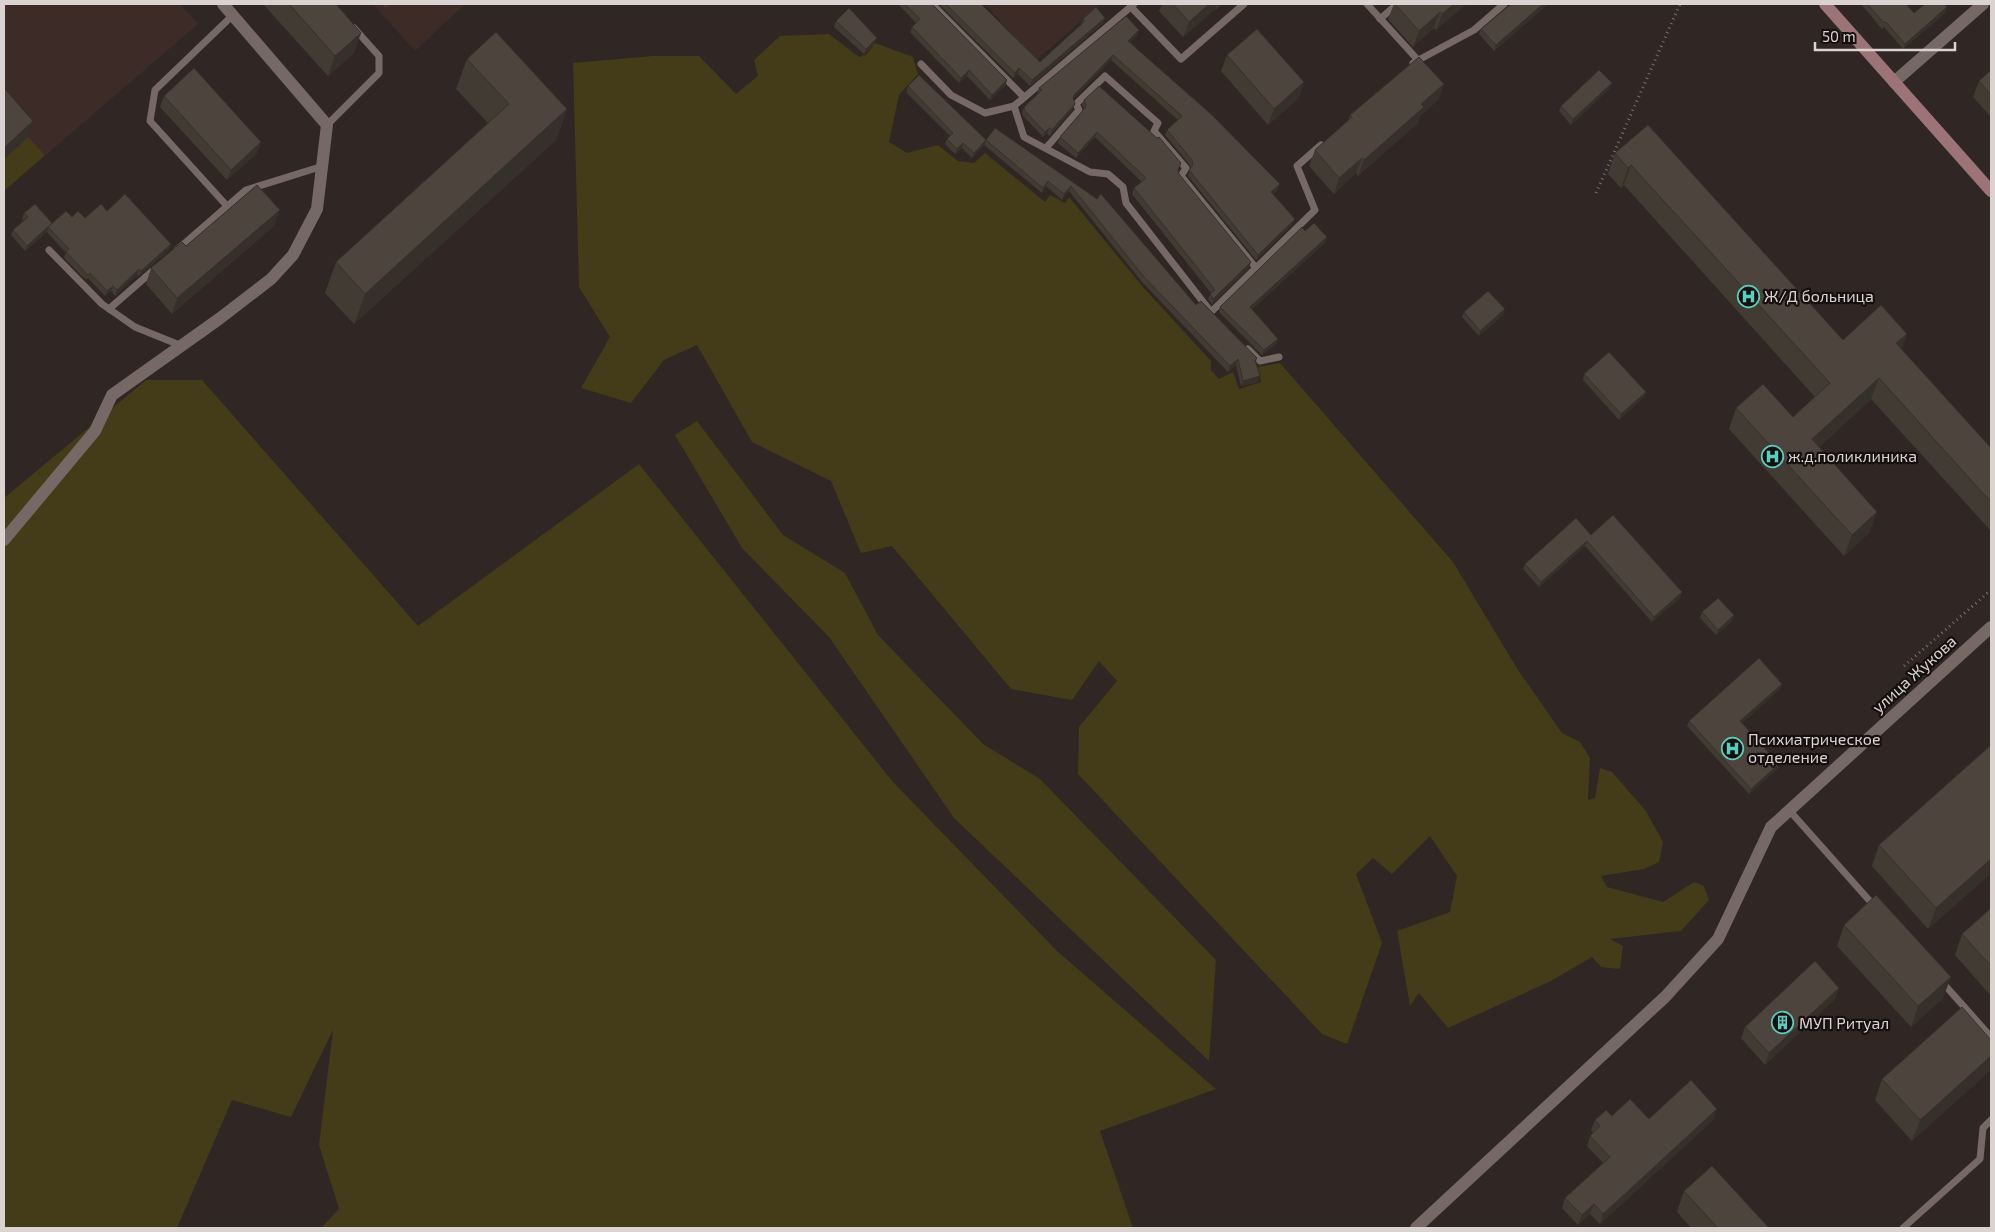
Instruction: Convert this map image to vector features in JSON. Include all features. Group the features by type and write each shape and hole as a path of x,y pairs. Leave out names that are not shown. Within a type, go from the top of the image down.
{"main road":[{"path":"1825,4 1991,192"}],"street":[{"path":"4,540 95,430 112,396 270,279 293,255 317,209 327,125 223,4"},
{"path":"1894,82 1983,4"},
{"name":"улица Жукова","path":"1416,1228 1665,997 1718,939 1771,827 1991,627"}],"lane":[{"path":"932,4 1024,97"},
{"path":"921,64 951,95 985,113 1014,106 1133,5 1182,59 1244,4"},
{"path":"1366,4 1417,60"},
{"path":"1380,19 1397,4"},
{"path":"1410,66 1417,60 1474,30 1504,4"},
{"path":"227,206 150,121 155,90 233,15"},
{"path":"327,125 379,73 379,56 346,19"},
{"path":"1046,148 1079,110 1076,104 1105,76 1158,123 1154,131 1186,168 1181,176 1256,268"},
{"path":"1014,106 1024,137 1090,172 1108,174 1123,187 1126,203 1218,319"},
{"path":"1211,312 1315,210 1297,166 1325,141"},
{"path":"168,258 246,190 323,166"},
{"path":"49,250 102,304 135,327 182,346"},
{"path":"109,309 161,264"},
{"path":"1246,347 1260,361 1279,357"},
{"path":"1789,810 1880,913"},
{"path":"1939,979 1991,1037"},
{"path":"1905,1228 1980,1159 1983,1128 1991,1120"}],"path":[{"path":"1596,193 1680,4"},
{"path":"1904,666 1991,590"}],"shaded area":[{"path":"4,4 180,4 198,24 4,191"},
{"path":"373,4 465,4 415,51"},
{"path":"985,4 1100,4 1036,61"},
{"path":"829,34 859,57 867,54 875,43 913,57 918,74 899,95 889,142 907,153 938,145 958,161 974,163 985,153 1045,202 1050,195 1065,203 1069,197 1143,287 1211,361 1211,370 1219,379 1233,372 1239,389 1261,382 1258,367 1280,363 1453,562 1518,670 1562,733 1580,742 1590,758 1588,800 1595,798 1600,768 1612,772 1646,811 1663,842 1659,862 1644,869 1601,876 1607,887 1663,902 1694,882 1704,886 1709,900 1681,931 1610,939 1623,946 1620,969 1601,967 1592,957 1551,981 1448,1028 1419,993 1410,1006 1397,931 1450,912 1457,876 1430,836 1392,874 1373,858 1356,874 1382,943 1347,1044 1322,1034 1078,774 1079,727 1117,681 1099,661 1072,700 1011,689 892,546 861,553 831,481 752,442 697,345 664,360 631,403 581,388 610,337 579,287 573,63 652,56 699,56 736,94 758,76 754,60 780,36"},
{"path":"28,137 45,155 4,191 4,159"},
{"path":"146,380 202,380 418,626 639,464 893,782 1057,951 1216,1089 1100,1131 1133,1228 321,1228 339,1209 319,1145 333,1030 291,1117 232,1100 177,1228 4,1228 4,498"},
{"path":"697,421 783,535 845,573 878,635 983,744 1040,779 1216,960 1209,1061 954,818 829,637 742,548 675,435"}],"building":[{"path":"289,4 336,4 361,33 335,56"},
{"path":"905,4 932,4 1007,80 992,95 969,70 961,78 912,27 920,19"},
{"path":"946,4 981,4 1040,62 1085,21 1083,19 1096,7 1105,18 1032,80 1019,68 1015,73"},
{"path":"1173,4 1209,4 1189,22"},
{"path":"1395,4 1454,4 1442,14 1440,12 1419,31"},
{"path":"1511,4 1543,4 1496,45 1481,29"},
{"path":"1867,4 1906,4 1914,13 1925,4 1944,4 1947,7 1905,44"},
{"path":"849,8 877,38 866,49 836,21"},
{"path":"1126,16 1139,30 1128,41 1212,115 1280,184 1271,192 1295,219 1258,255 1189,170 1193,165 1192,160 1167,130 1182,116 1113,55 1074,95 1075,104 1052,130 1049,128 1045,132 1025,111 1024,107 1042,90 1039,88"},
{"path":"1257,29 1304,82 1274,109 1227,55"},
{"path":"496,32 567,109 365,294 336,262 509,104 467,59"},
{"path":"1419,57 1444,84 1421,104 1424,107 1364,160 1362,158 1339,178 1315,150 1352,117 1350,115"},
{"path":"194,68 261,142 231,170 164,96"},
{"path":"1599,70 1612,83 1573,119 1561,106"},
{"path":"1991,70 1991,95 1979,81"},
{"path":"919,75 986,140 974,153 963,143 957,149 947,139 953,133 908,86"},
{"path":"1099,86 1157,138 1159,137 1181,163 1178,170 1179,174 1251,262 1213,299 1210,294 1215,290 1134,188 1146,178 1097,132 1078,153 1060,137 1085,108 1084,100"},
{"path":"4,88 33,121 4,148"},
{"path":"1648,125 1843,340 1881,305 1907,334 1896,343 1991,448 1991,502 1879,378 1812,439 1877,512 1852,535 1736,408 1763,384 1793,417 1830,383 1631,165 1628,168 1615,153"},
{"path":"995,128 1097,199 1101,194 1196,305 1201,301 1257,358 1255,360 1260,376 1243,381 1238,359 1230,366 1144,277 1071,186 1064,194 1048,181 1043,188 986,140"},
{"path":"257,185 280,210 177,298 151,268 182,242 186,246"},
{"path":"125,194 171,244 141,271 139,269 117,290 113,286 107,291 90,273 88,275 66,252 69,249 48,227 66,211 72,217 78,211 85,218 101,204 107,211"},
{"path":"35,204 52,223 27,246 13,230 28,217 24,213"},
{"path":"1314,223 1327,237 1250,307 1278,339 1264,350 1220,307 1302,227 1305,231"},
{"path":"1488,291 1505,309 1480,331 1464,312"},
{"path":"1609,352 1646,392 1621,414 1584,374"},
{"path":"1613,515 1682,592 1654,617 1587,541 1541,582 1525,564 1576,518 1591,535"},
{"path":"1718,598 1734,615 1718,630 1702,612"},
{"name":"Психиатрическое отделение","path":"1759,658 1782,684 1740,721 1779,764 1751,789 1689,721"},
{"path":"1991,745 1991,859 1936,908 1879,845"},
{"path":"1876,895 1951,977 1918,1006 1844,925"},
{"path":"1991,908 1991,966 1962,934"},
{"name":"МУП Ритуал","path":"1815,961 1839,988 1769,1053 1745,1027"},
{"path":"1962,1007 1991,1040 1991,1056 1920,1120 1882,1079"},
{"path":"1691,1080 1717,1109 1603,1214 1594,1204 1582,1215 1565,1198 1610,1157 1590,1136 1600,1126 1595,1120 1606,1110 1612,1116 1630,1099 1649,1119"},
{"path":"1712,1166 1769,1228 1718,1228 1684,1191"}],"place":[{"name":"Ж/Д больница","path":"1748,296"},
{"name":"ж.д.поликлиника","path":"1772,456"},
{"name":"Психиатрическое отделение","path":"1732,748"},
{"name":"МУП Ритуал","path":"1783,1023"}]}
